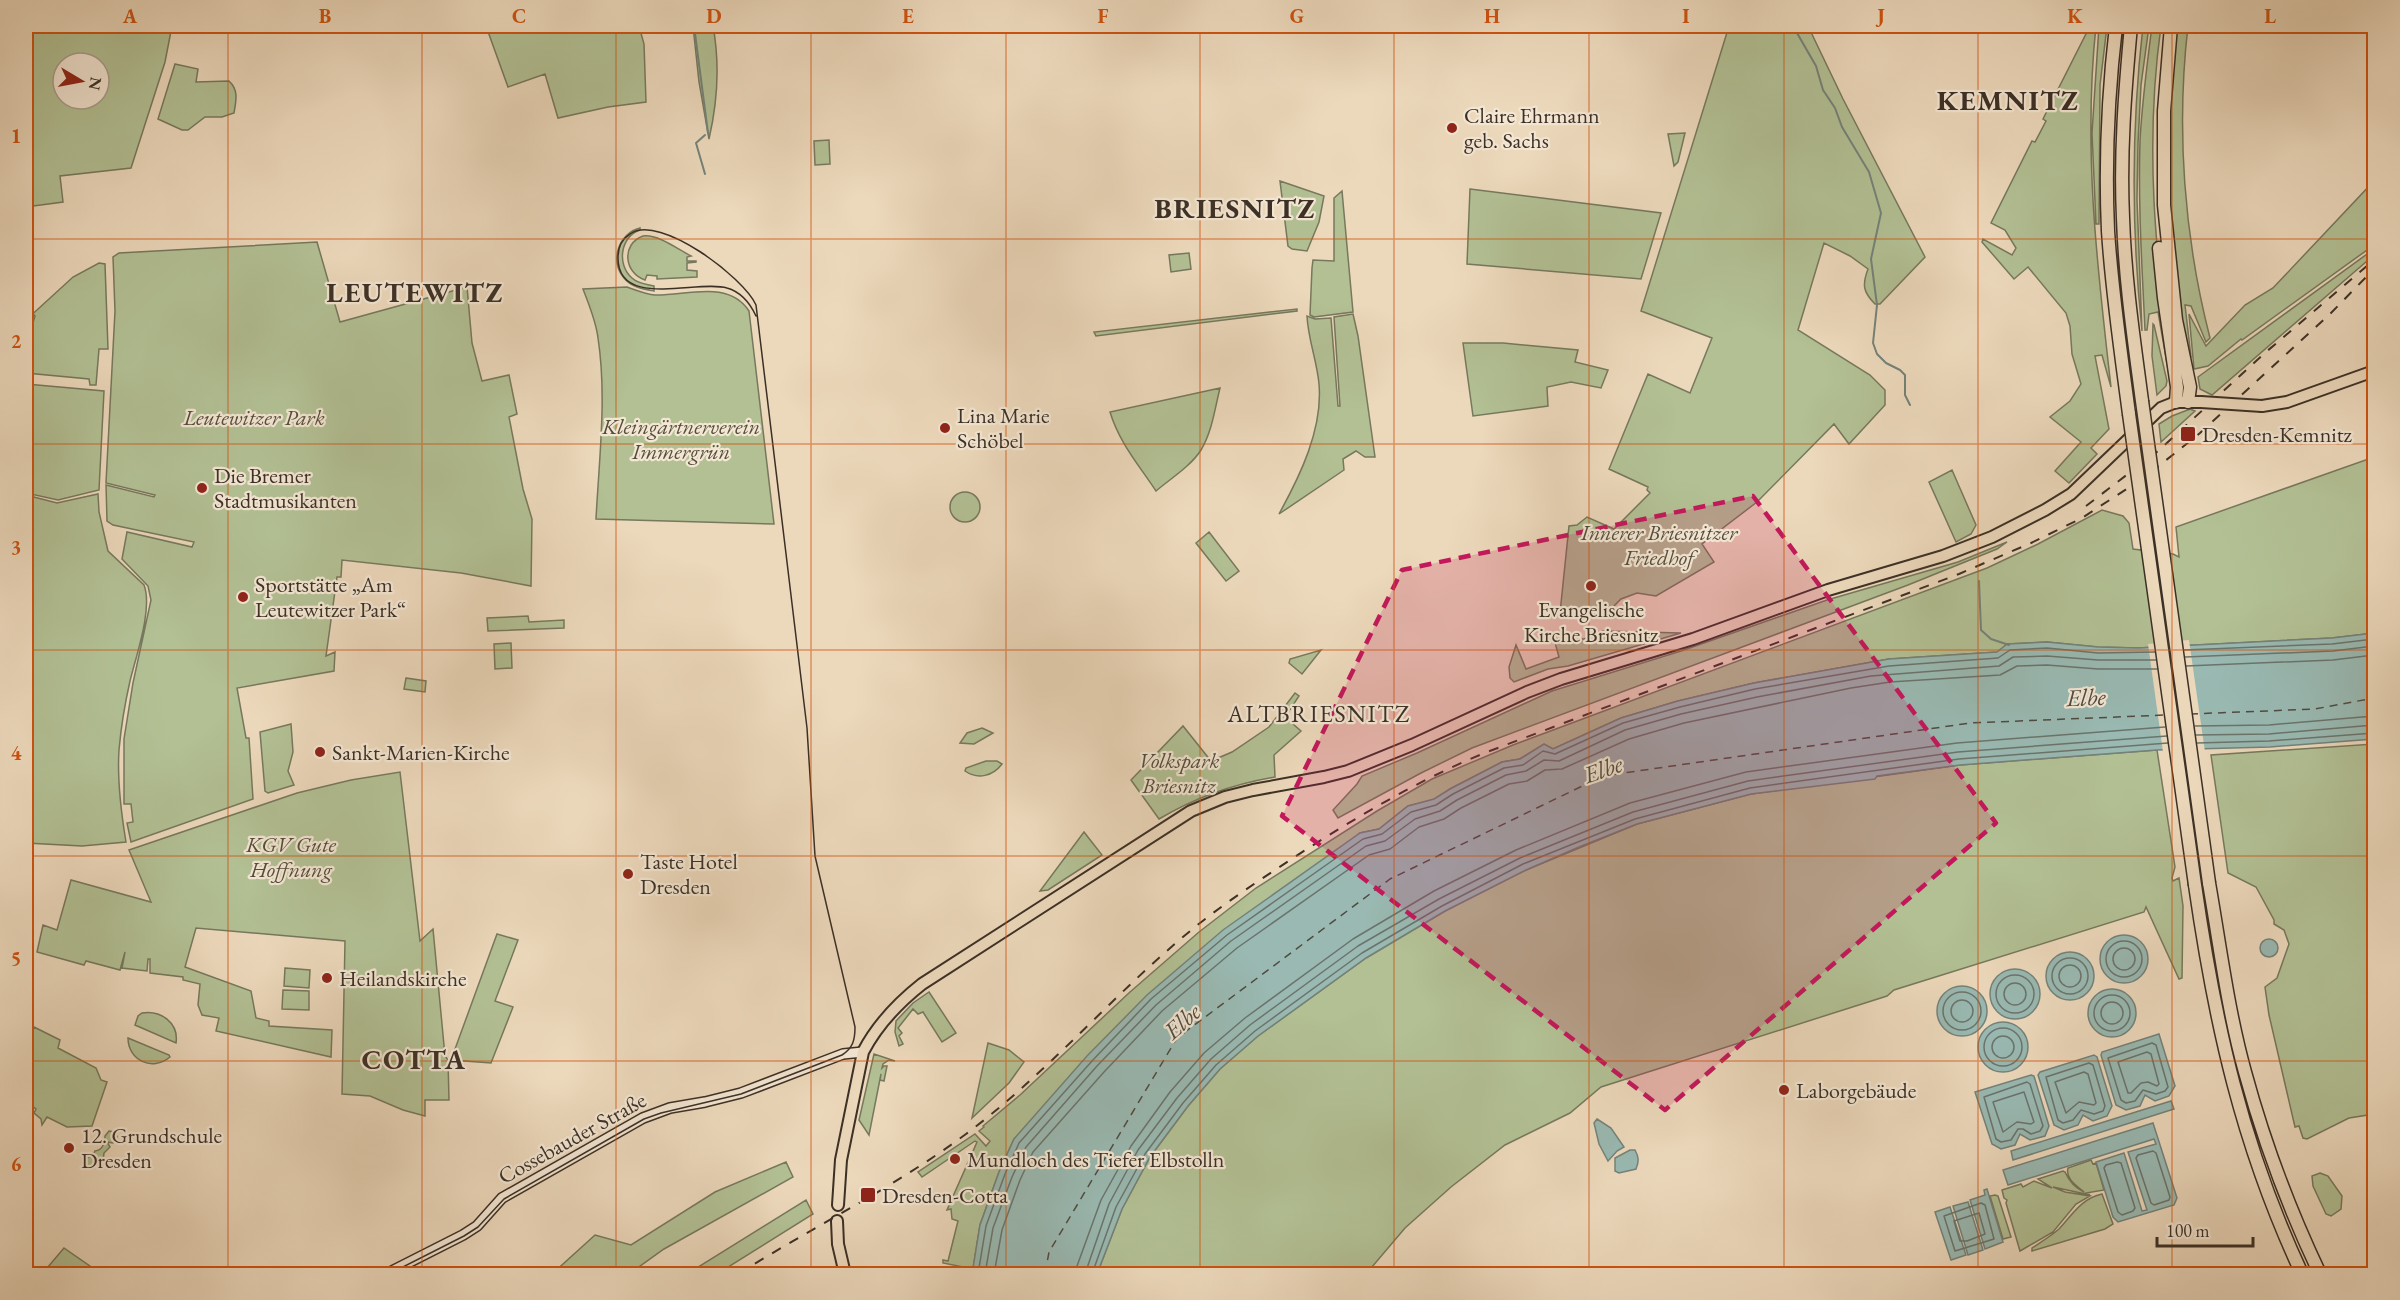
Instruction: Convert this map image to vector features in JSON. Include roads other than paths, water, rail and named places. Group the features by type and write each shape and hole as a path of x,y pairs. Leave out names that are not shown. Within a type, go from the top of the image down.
{"highway":[{"path":"2116,26 2110,93 2107,197 2116,318 2205,954 2229,1072 2245,1131 2269,1198 2302,1275"},
{"path":"2131,26 2123,115 2122,217 2131,316 2209,883 2233,1021 2245,1071 2282,1187 2320,1275"},
{"path":"2165,26 2157,110 2156,182 2161,275 2177,387 2188,402"},
{"path":"2171,26 2163,111 2165,225 2176,320 2190,387 2188,402"}],"main road":[{"path":"838,1205 841,1160 863,1052 892,1011 922,984 1191,811 1225,797 1348,771 1561,679 1693,639 1809,597 1943,556 1992,537 2046,510 2071,494 2161,408 2188,402 2262,406 2287,402 2374,370"},
{"name":"Cossebauder Straße","path":"386,1275 464,1235 477,1226 502,1198 643,1118 670,1108 741,1093 843,1054 863,1052"},
{"path":"837,1221 838,1244 845,1275"}],"water":[{"name":"Elbe","path":"2374,633 2374,739 2270,747 2157,750 1960,765 1877,776 1875,779 1751,794 1637,824 1526,870 1445,911 1366,958 1258,1036 1220,1069 1188,1106 1150,1157 1122,1209 1097,1274 972,1274 980,1225 999,1172 1014,1139 1087,1056 1147,995 1223,930 1360,833 1379,829 1408,806 1434,799 1502,762 1520,759 1544,744 1553,749 1621,718 1678,701 1754,683 1889,659 1997,652 2007,644 2047,642 2138,648 2332,638"},
{"path":"2119,935 2129,935 2141,942 2148,954 2148,964 2141,976 2129,983 2119,983 2104,972 2100,964 2100,954 2111,939"},
{"path":"2269,939 2275,942 2278,948 2275,954 2269,957 2263,954 2260,948 2263,942"},
{"path":"2065,952 2075,952 2090,962 2094,976 2093,985 2084,996 2075,1000 2065,1000 2050,990 2046,981 2046,971 2056,956"},
{"path":"2015,969 2024,971 2035,980 2040,994 2038,1003 2029,1014 2015,1019 2006,1017 1995,1008 1990,994 1992,985 2001,974"},
{"path":"1962,986 1971,988 1982,997 1987,1011 1985,1020 1976,1031 1962,1036 1953,1034 1942,1025 1937,1011 1939,1002 1948,991"},
{"path":"2107,989 2117,989 2129,996 2136,1008 2136,1018 2129,1030 2117,1037 2107,1037 2092,1026 2088,1018 2088,1008 2099,993"},
{"path":"2003,1022 2012,1024 2023,1033 2028,1047 2026,1056 2017,1067 2003,1072 1994,1070 1983,1061 1978,1047 1980,1038 1989,1027"},
{"path":"2159,1034 2175,1086 2169,1096 2155,1101 2145,1095 2140,1106 2126,1110 2116,1105 2102,1052"},
{"path":"2094,1055 2097,1057 2112,1106 2107,1116 2093,1121 2083,1115 2078,1125 2064,1130 2054,1125 2038,1075 2040,1072"},
{"path":"2034,1076 2049,1126 2045,1136 2030,1140 2020,1134 2015,1145 2001,1149 1992,1144 1975,1092"},
{"path":"2171,1101 2174,1109 2013,1160 2011,1151"},
{"path":"1597,1119 1611,1128 1624,1147 1608,1161 1599,1144 1594,1123"},
{"path":"2153,1123 2177,1198 2174,1205 2118,1222 2113,1217 2096,1162 2124,1153 2142,1211 2147,1210 2128,1152 2156,1144 2154,1139 2008,1185 2003,1170"},
{"path":"1630,1150 1635,1150 1637,1155 1636,1169 1619,1173 1615,1171 1615,1158"},
{"path":"1987,1189 2003,1242 1985,1249 1970,1200 1985,1195 1984,1190"},
{"path":"1968,1202 1983,1250 1968,1255 1953,1206"},
{"path":"1950,1207 1966,1255 1951,1260 1935,1212"}],"waterway":[{"path":"694,26 708,133"},
{"path":"1793,26 1816,66 1823,90 1835,108 1842,127 1869,172 1881,213 1871,259 1877,305 1873,343 1877,354 1886,363 1905,375 1905,395 1910,405"},
{"path":"705,135 696,143 705,174"},
{"path":"1979,581 1981,630 1991,639 2009,645"}],"tram line":[{"path":"389,1274 464,1236 478,1227 504,1199 644,1119 741,1094 842,1055 853,1043 855,1027 815,856 807,728 756,305 748,293 719,265 680,240 661,232 644,230 630,234 621,244 618,257 621,273 631,283 645,288 662,289 714,286 727,288 737,292 756,316"}],"railway":[{"path":"2086,506 2158,451 2266,352 2374,260"},
{"path":"738,1274 911,1172 966,1134 1025,1085 1137,978 1195,927 1256,883 1340,828 1412,787 1487,752 1959,574 2082,518 2145,477 2200,433 2329,315 2374,269"}],"place":[{"name":"Claire Ehrmann geb. Sachs","path":"1452,128"},
{"name":"Lina Marie Schöbel","path":"945,428"},
{"name":"Dresden-Kemnitz","path":"2188,434"},
{"name":"Die Bremer Stadtmusikanten","path":"202,488"},
{"name":"Evangelische Kirche Briesnitz","path":"1591,586"},
{"name":"Sportstätte „Am Leutewitzer Park“","path":"243,597"},
{"name":"Sankt-Marien-Kirche","path":"320,752"},
{"name":"Taste Hotel Dresden","path":"628,874"},
{"name":"Heilandskirche","path":"327,978"},
{"name":"Laborgebäude","path":"1784,1090"},
{"name":"12. Grundschule Dresden","path":"69,1148"},
{"name":"Mundloch des Tiefer Elbstolln","path":"955,1159"},
{"name":"Dresden-Cotta","path":"868,1195"}],"district":[{"name":"KEMNITZ","path":"2008,100"},
{"name":"BRIESNITZ","path":"1235,208"},
{"name":"LEUTEWITZ","path":"415,292"},
{"name":"ALTBRIESNITZ","path":"1319,713"},
{"name":"COTTA","path":"414,1059"}],"park label":[{"name":"Leutewitzer Park","path":"254,417"},
{"name":"Kleingärtnerverein Immergrün","path":"681,438"},
{"name":"Innerer Briesnitzer Friedhof","path":"1659,544"},
{"name":"Volkspark Briesnitz","path":"1179,772"},
{"name":"KGV Gute Hoffnung","path":"291,856"}]}
